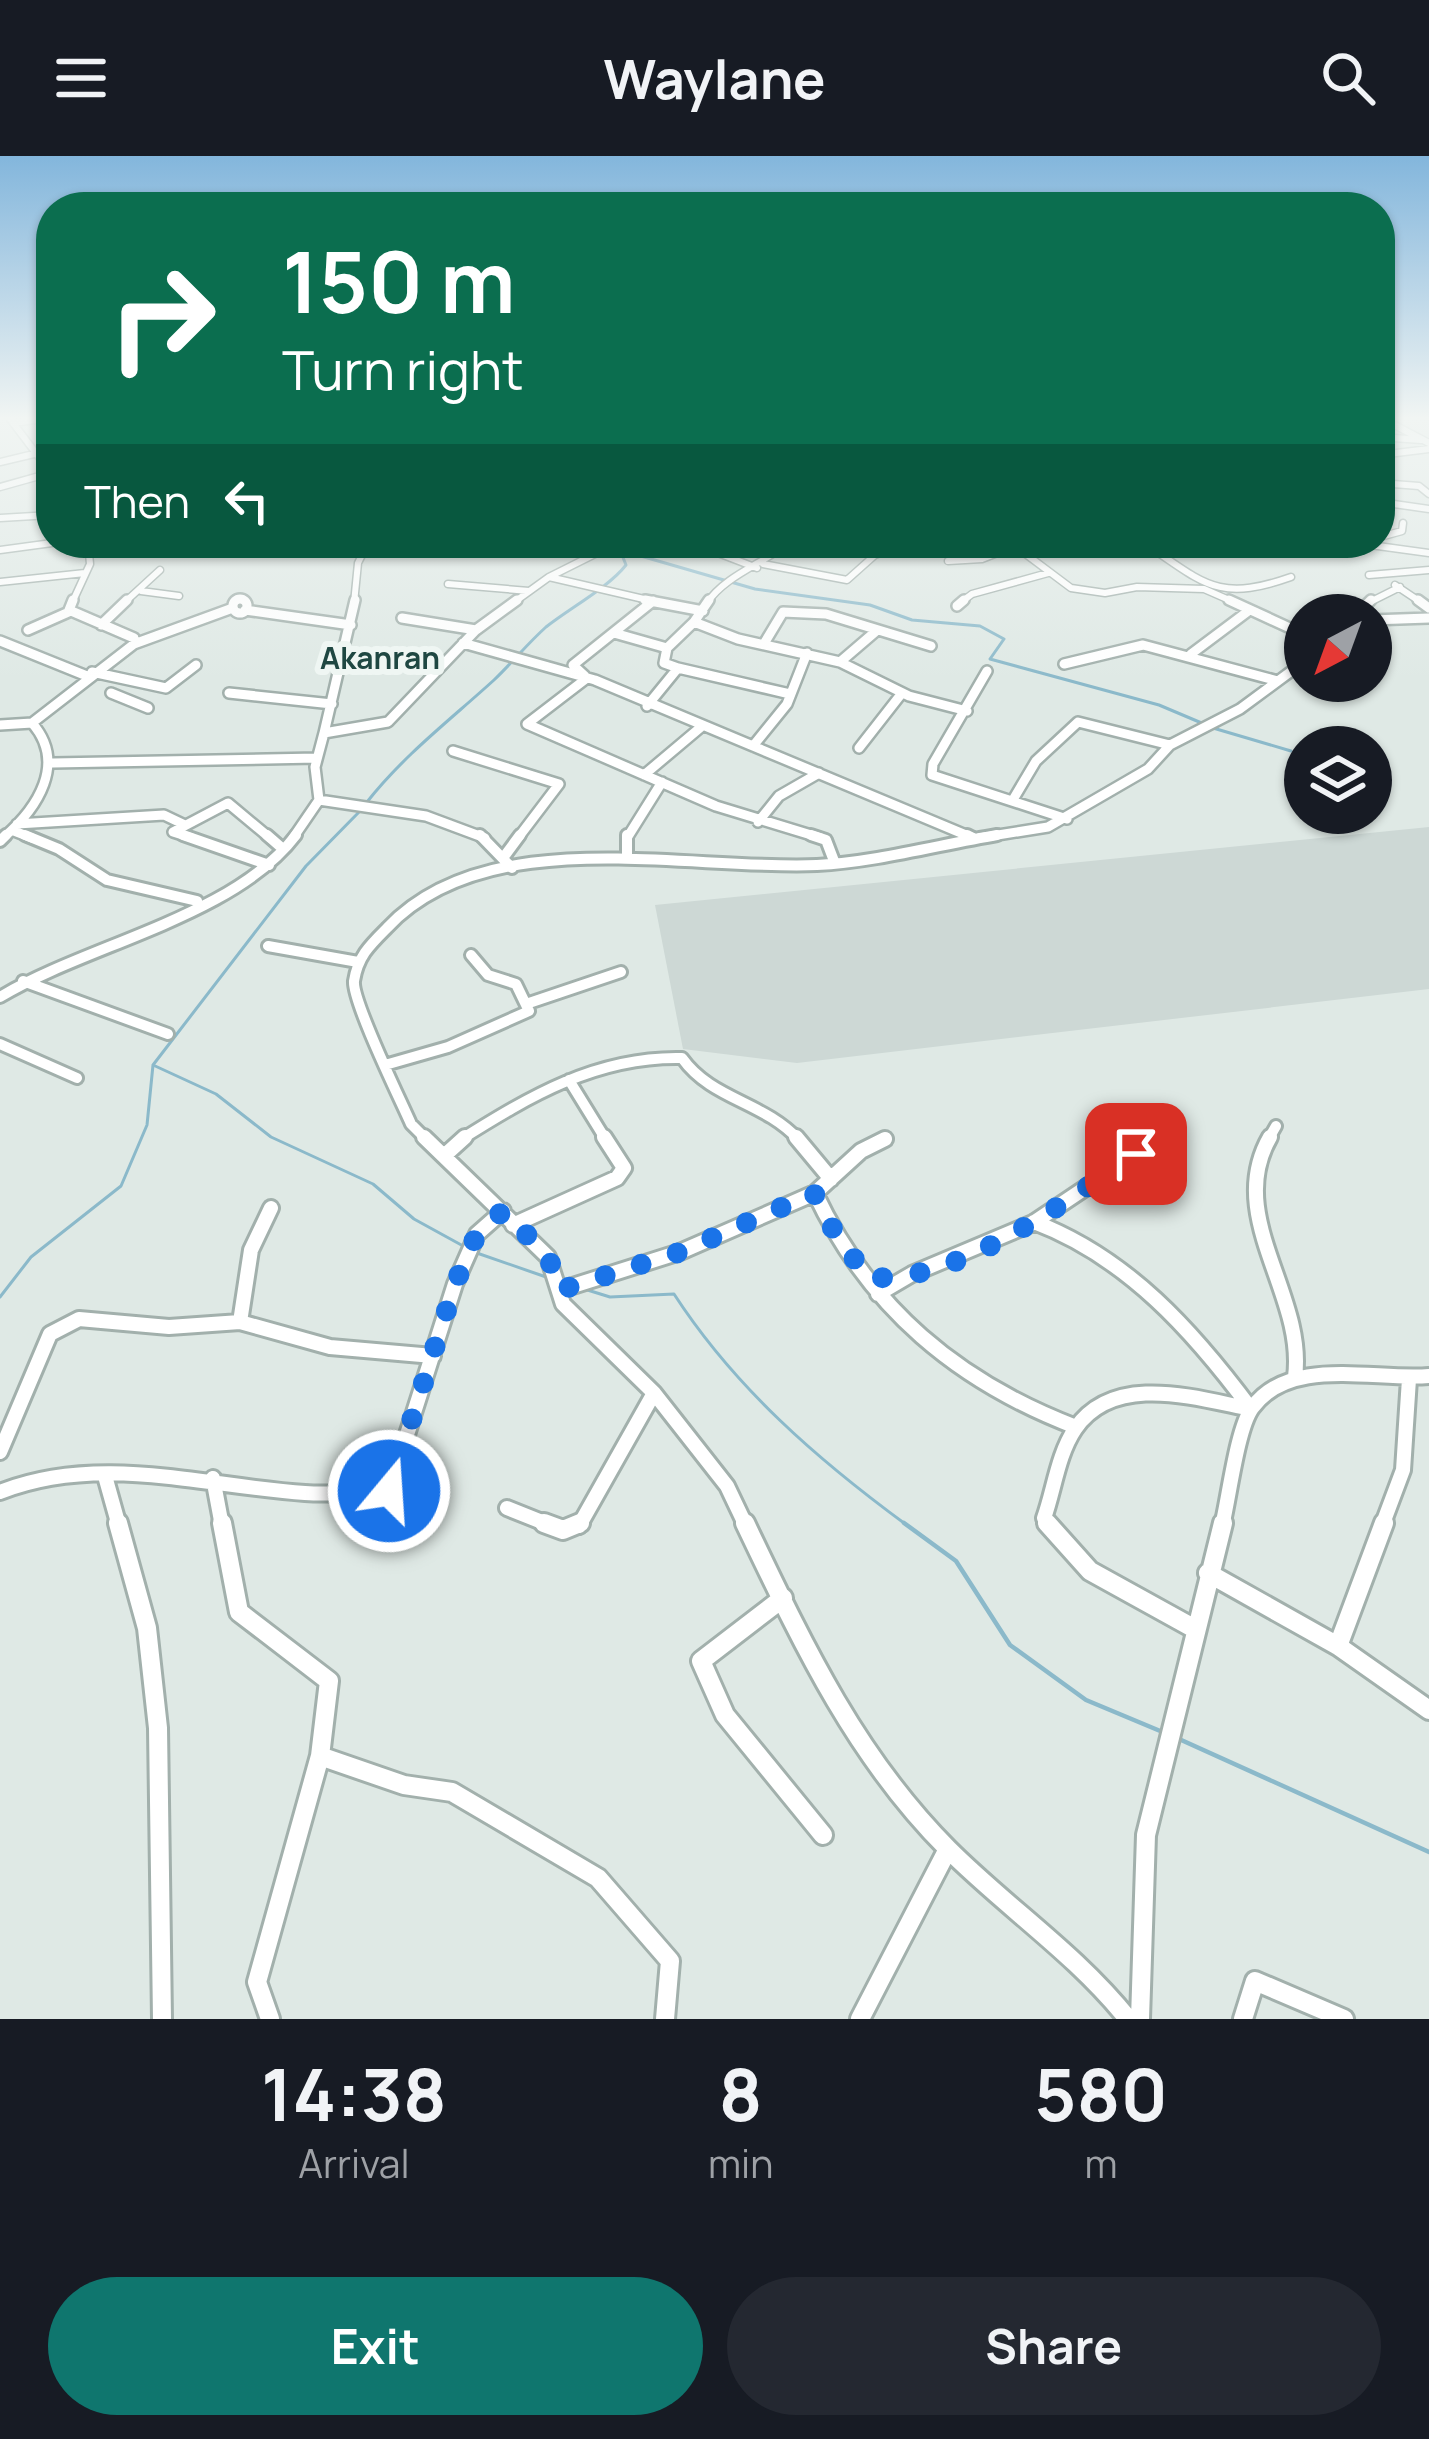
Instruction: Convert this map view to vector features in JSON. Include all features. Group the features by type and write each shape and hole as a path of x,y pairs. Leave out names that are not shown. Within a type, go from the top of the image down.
{"street":[{"path":"0,518 36,516"},
{"path":"1395,534 1402,531 1403,523"},
{"path":"0,550 36,545"},
{"path":"1395,546 1429,553"},
{"path":"28,630 71,611 87,558"},
{"path":"0,997 23,981 269,865 284,849 319,800 316,758 351,625 360,558"},
{"path":"324,733 388,722 476,630 548,577 586,558"},
{"path":"736,558 847,580 876,558"},
{"path":"768,558 719,585 694,622 667,648 664,663 790,694"},
{"path":"948,561 984,558"},
{"path":"1032,558 1048,573 1090,592 1137,587 1230,593 1291,577"},
{"path":"1165,558 1204,589 1284,627"},
{"path":"101,625 160,570"},
{"path":"1369,575 1429,570"},
{"path":"0,593 3,582 86,573"},
{"path":"957,606 973,594 1048,573"},
{"path":"548,577 592,591 703,610"},
{"path":"448,584 530,591"},
{"path":"1381,594 1396,586 1429,608"},
{"path":"141,591 179,596"},
{"path":"0,725 32,723 134,644 244,601 251,605 245,610 351,625"},
{"path":"587,678 573,665 653,601"},
{"path":"71,611 134,638 134,644"},
{"path":"765,642 783,612 826,614 931,646"},
{"path":"1191,655 1246,612"},
{"path":"402,618 476,630"},
{"path":"1392,619 1429,618"},
{"path":"694,622 739,639 840,662 902,694 967,711"},
{"path":"840,662 875,632"},
{"path":"614,633 667,648"},
{"path":"0,640 90,674 171,687 196,664"},
{"path":"463,643 587,678 974,838"},
{"path":"1064,664 1143,645 1278,681"},
{"path":"753,746 790,694 807,653"},
{"path":"356,656 441,666"},
{"path":"647,706 678,668"},
{"path":"987,670 932,764 932,775 1014,798 1068,820"},
{"path":"1128,2019 1090,1972 948,1849 874,1766 822,1683 746,1516 689,1432 563,1304 548,1256 411,1124 353,987 358,962 382,928 408,905 509,861 627,856 774,866 1014,836 1068,820 1148,769 1170,746 1240,709 1284,677"},
{"path":"587,678 527,724 758,822 826,840 834,861"},
{"path":"129,680 106,697 148,708"},
{"path":"229,693 332,704"},
{"path":"859,748 902,694"},
{"path":"1014,798 1036,761 1078,722 1132,731 1170,746"},
{"path":"0,842 38,796 52,764 43,731 32,723"},
{"path":"644,775 700,727"},
{"path":"453,751 559,784 509,861"},
{"path":"52,764 133,753 316,758"},
{"path":"758,822 779,796 819,772"},
{"path":"627,856 627,832 662,782"},
{"path":"319,800 385,806 441,821 476,834 509,861"},
{"path":"269,865 173,833 228,803 284,849"},
{"path":"15,828 164,815 185,825"},
{"path":"15,828 107,880 198,901"},
{"path":"268,946 358,962"},
{"path":"471,955 488,975 515,984 530,1004"},
{"path":"385,1065 478,1035 523,1015 530,1004 621,972"},
{"path":"23,981 168,1034"},
{"path":"0,1044 77,1078"},
{"path":"444,1156 453,1144 520,1102 569,1080 620,1062 682,1058 705,1091 760,1107 774,1117 831,1179"},
{"path":"0,1492 57,1472 213,1478 310,1493 389,1491 477,1234 617,1178 625,1168 569,1080"},
{"path":"1276,1126 1265,1144 1253,1213 1280,1280 1298,1354 1295,1377"},
{"path":"560,1290 680,1252 814,1193 861,1151 885,1139"},
{"path":"867,1277 896,1280 931,1270 1034,1222 1136,1154"},
{"path":"814,1193 824,1216 878,1294 912,1332 994,1396 1076,1427"},
{"path":"240,1322 251,1250 271,1208"},
{"path":"1034,1222 1059,1229 1156,1299 1211,1352 1250,1409"},
{"path":"878,1294 896,1280"},
{"path":"0,1452 50,1334 79,1319 169,1327 240,1322 330,1347 433,1356"},
{"path":"1140,2019 1146,1835 1250,1409 1295,1377 1316,1371 1384,1382 1429,1376"},
{"path":"1338,1646 1403,1470 1409,1378"},
{"path":"1195,1629 1090,1573 1059,1550 1044,1518 1076,1427 1138,1391 1250,1409"},
{"path":"507,1508 563,1529 578,1527 654,1393"},
{"path":"105,1476 147,1628 156,1708 161,2019"},
{"path":"213,1478 238,1612 329,1682 320,1756 257,1982 270,2019"},
{"path":"1208,1573 1338,1646 1429,1710"},
{"path":"784,1598 700,1661 724,1715 823,1834"},
{"path":"320,1756 404,1785 452,1792 598,1878 670,1960 665,2019"},
{"path":"860,2019 948,1849"},
{"path":"1243,2019 1255,1981 1344,2019"}],"shaded area":[{"path":"1429,827 1429,989 797,1063 683,1049 655,905"}],"waterway":[{"path":"367,802 546,627 619,573 626,565 623,558"},
{"path":"648,558 755,589 870,605 912,620 980,626 1004,639 990,659 1159,705 1204,724"},
{"path":"1213,728 1284,749"},
{"path":"153,1065 306,866 361,810"},
{"path":"0,1297 31,1257 121,1186 147,1125 153,1065"},
{"path":"153,1065 216,1094 271,1137 373,1184 414,1219 465,1247"},
{"path":"474,1252 549,1278"},
{"path":"581,1288 610,1297 674,1294 724,1361 780,1420 906,1525"},
{"path":"906,1525 956,1561 1010,1645 1086,1700 1165,1733"},
{"path":"1179,1739 1429,1852"}],"district":[{"name":"Akanran","path":"380,659"}],"route":[{"path":"389,1491 455,1284 477,1234 503,1211 548,1256 560,1290 680,1252 814,1193 824,1216 867,1277 896,1280 931,1270 1034,1222 1136,1154"}]}
